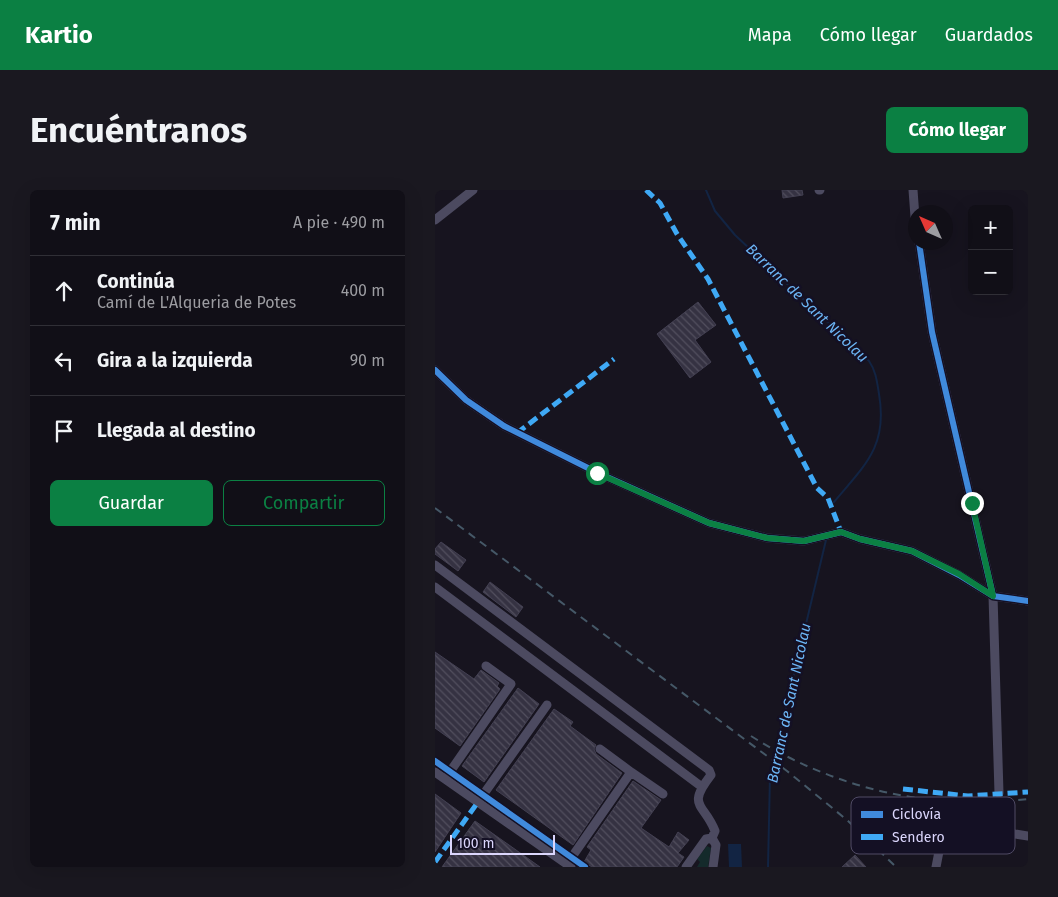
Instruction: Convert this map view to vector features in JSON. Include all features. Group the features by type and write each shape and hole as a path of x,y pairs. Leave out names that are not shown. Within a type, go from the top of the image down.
{"street":[{"path":"435,220 473,190"},
{"path":"913,190 914,205"},
{"path":"920,250 932,332 993,596 999,793"},
{"path":"435,370 466,400 505,426 597,473 709,523 767,538 804,541 841,532 860,539 912,551 959,574 993,596 1028,601"},
{"path":"435,565 709,770 711,775 702,787 699,807 713,826 715,831 712,838"},
{"path":"435,587 702,787"},
{"path":"445,779 511,684 486,666"},
{"path":"478,802 547,705"},
{"path":"600,749 663,794"},
{"path":"435,772 569,866 631,772"},
{"path":"1015,834 1028,836"},
{"path":"686,867 706,839 712,838"},
{"path":"712,838 716,845 713,867"},
{"path":"936,867 939,854"}],"green space":[{"path":"707,846 711,848 708,867 697,867 700,862 697,859"}],"water":[{"path":"728,844 741,844 742,867 729,867"}],"building":[{"path":"782,190 802,190 803,195 783,198"},
{"path":"698,302 716,325 695,340 711,362 690,378 657,334"},
{"path":"441,542 466,560 458,571 435,554 435,549"},
{"path":"490,582 523,607 516,617 483,592"},
{"path":"435,652 474,679 481,670 499,683 497,686 500,689 460,746 435,728"},
{"path":"518,688 539,704 484,782 462,766"},
{"path":"554,709 573,722 570,726 596,745 594,749 596,754 622,773 573,845 496,790"},
{"path":"633,781 661,800 641,828 669,847 678,832 689,840 678,853 684,857 677,867 592,867 584,862 591,850 587,847"},
{"path":"435,794 461,813 435,852"},
{"path":"475,821 509,845 540,867 442,867"},
{"path":"855,855 866,867 842,867"}],"waterway":[{"name":"Barranc de Sant Nicolau","path":"706,190 715,211 735,235 869,361 873,369 878,385 881,412 877,441 864,465 834,502"},
{"name":"Barranc de Sant Nicolau","path":"768,867 770,775 826,540"}],"railway":[{"path":"435,508 787,771 851,824"},
{"path":"751,736 816,770 884,792 913,797"},
{"path":"1015,800 1028,799"},
{"path":"882,854 896,867"}],"marked path":[{"path":"646,190 660,203 677,234 708,279 817,488 828,498 841,532"},
{"path":"517,433 614,359"},
{"path":"903,789 968,796 1028,792"},
{"path":"435,862 478,802"}],"cycle path":[{"path":"920,250 932,332 993,596"},
{"path":"435,370 466,400 504,426 598,473 709,523 767,538 804,541 841,532 860,539 912,551 959,575 993,596 1028,601"},
{"path":"435,761 585,867"}],"route":[{"path":"597,473 709,523 767,538 804,541 825,534 841,532 860,539 912,551 959,574 993,596 972,503"}]}
